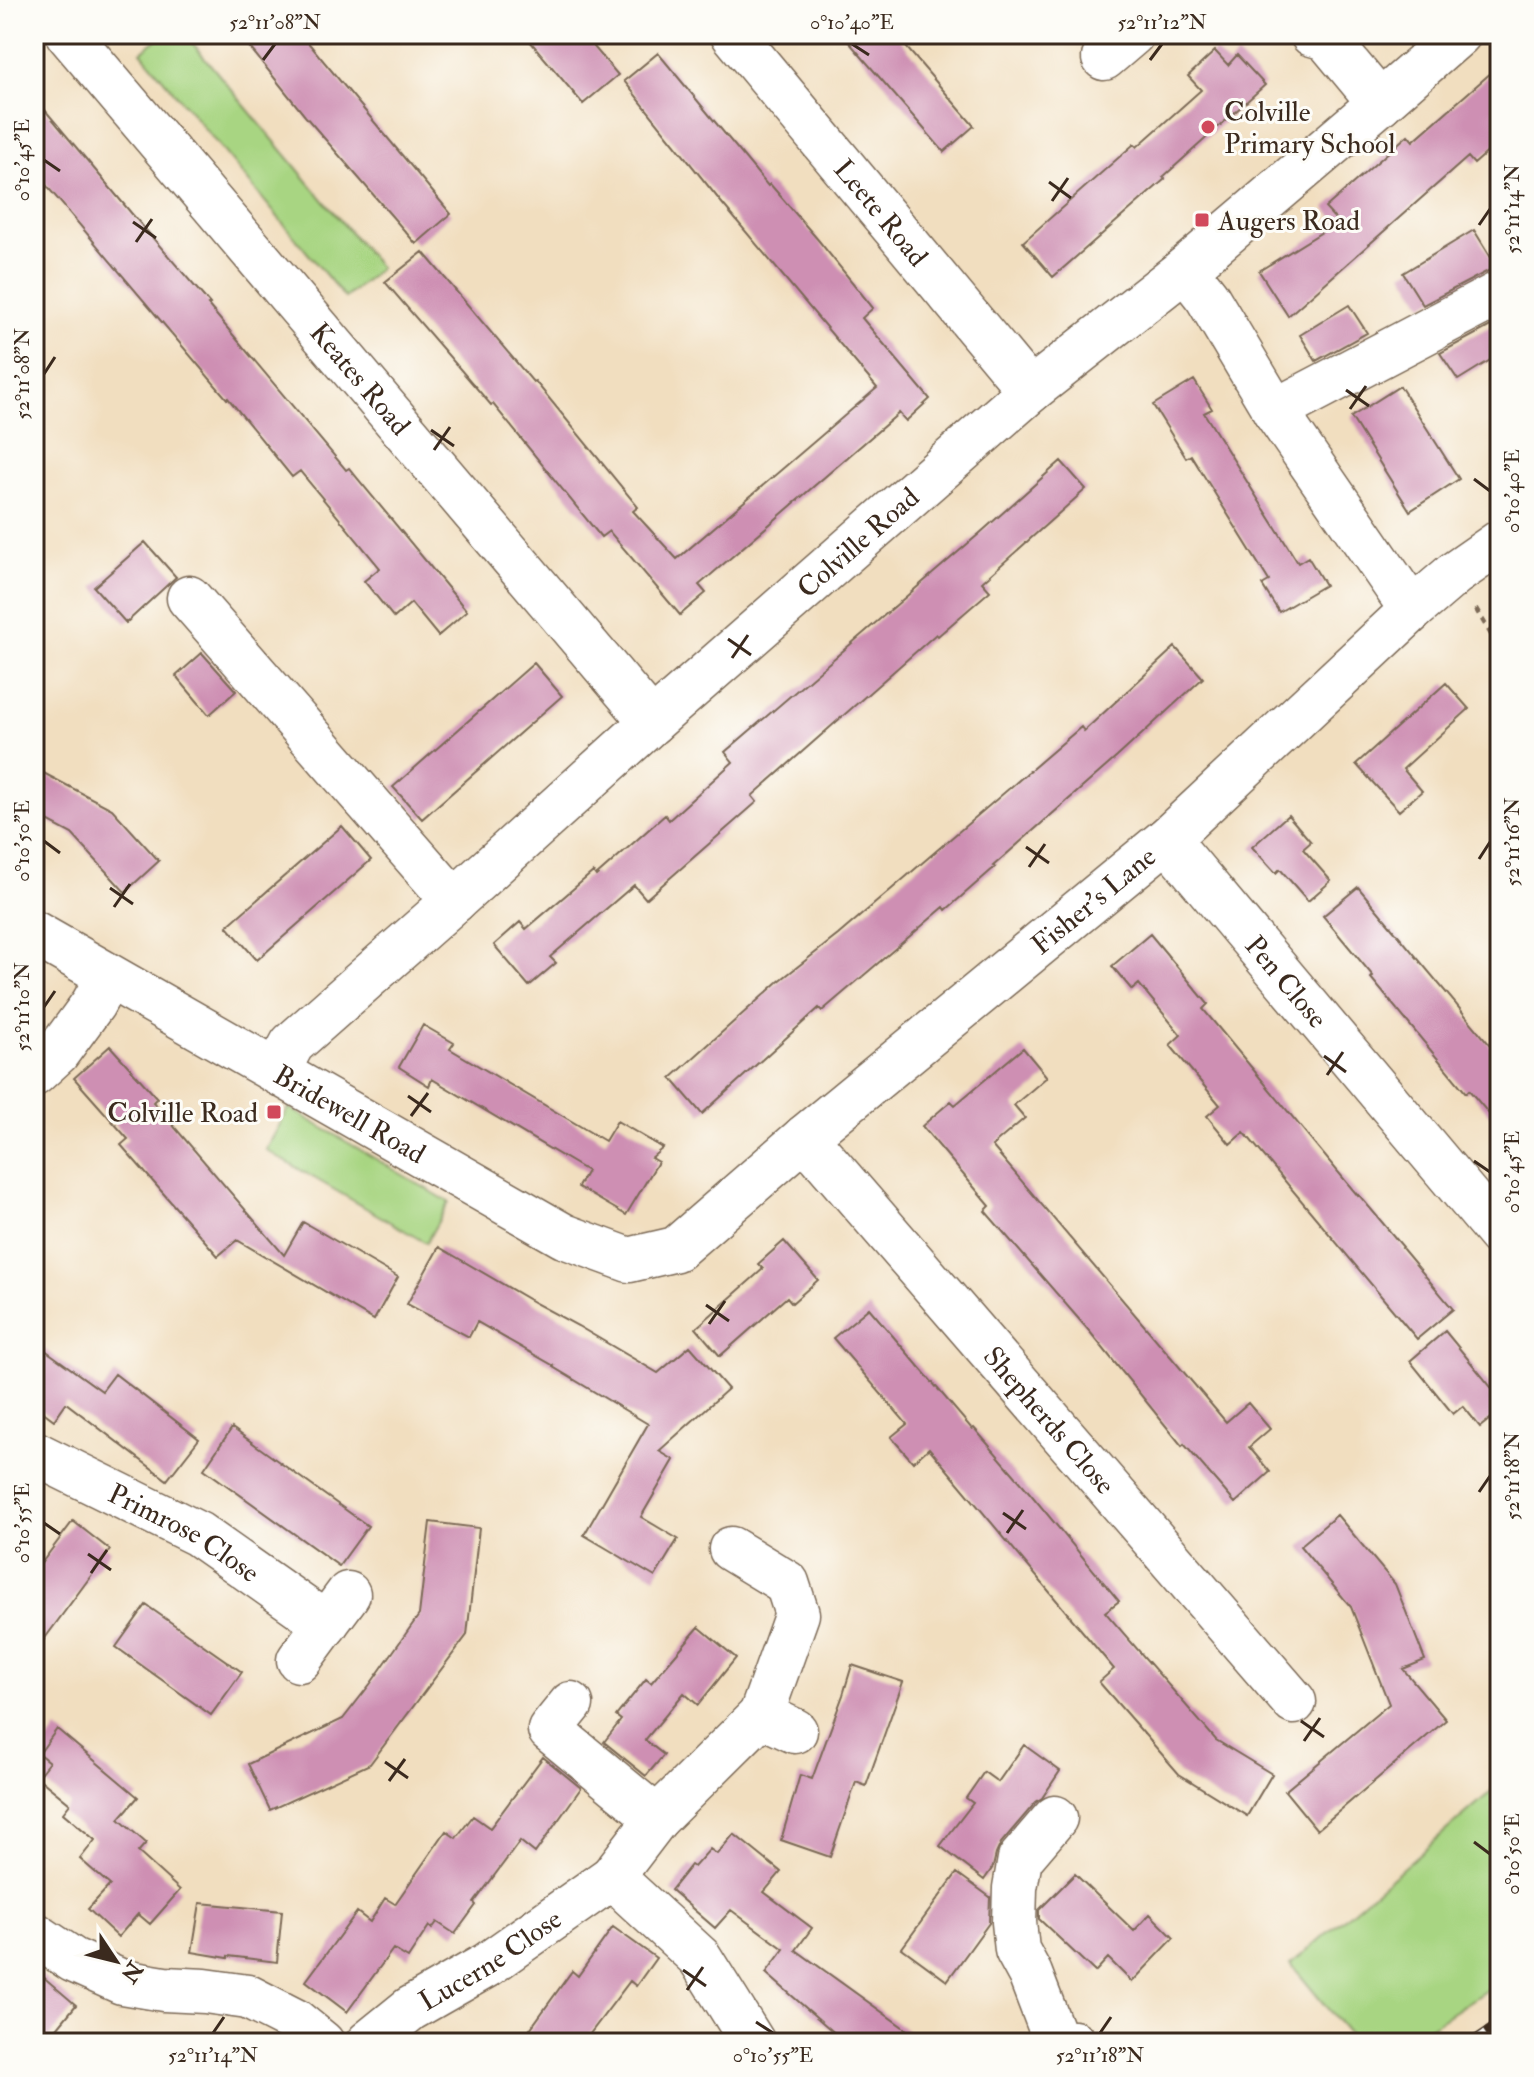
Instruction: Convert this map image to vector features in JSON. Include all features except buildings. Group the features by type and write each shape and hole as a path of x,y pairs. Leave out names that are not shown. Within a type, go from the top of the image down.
{"street":[{"name":"Keates Road","path":"68,34 652,722"},
{"name":"Leete Road","path":"733,34 1030,391"},
{"name":"Colville Road","path":"277,1072 292,1044 652,722 1030,391 1185,269 1459,34"},
{"path":"1323,35 1380,103"},
{"path":"1185,269 1207,297 1275,411 1412,610"},
{"path":"1275,411 1500,293"},
{"name":"Fisher's Lane","path":"676,1249 805,1137 1167,839 1412,610 1454,574 1500,542"},
{"path":"189,598 454,901"},
{"name":"Pen Close","path":"1167,839 1500,1235"},
{"name":"Bridewell Road","path":"34,933 564,1236 629,1260 676,1249"},
{"path":"34,1074 57,1053 93,1004 108,977"},
{"name":"Shepherds Close","path":"805,1137 1294,1702"},
{"name":"Primrose Close","path":"34,1453 198,1534 337,1609 299,1660"},
{"name":"Lucerne Close","path":"368,2043 410,2009 487,1965 612,1877 657,1818 778,1723 781,1660 797,1614 787,1583 731,1549"},
{"path":"571,1704 550,1730 657,1818"},
{"path":"1055,1818 1020,1859 1014,1922 1017,1950 1062,2043"},
{"path":"612,1877 700,1958 753,2043"},
{"path":"34,1934 73,1960 122,1982 248,1997 295,2021 322,2043"}],"green space":[{"path":"164,34 185,34 380,268 345,298 141,52"},
{"path":"289,1108 449,1202 426,1243 266,1150"},
{"path":"1500,1784 1500,1981 1406,2043 1356,2043 1291,1964"}],"railway":[{"path":"1470,2043 1500,2023"}],"place":[{"name":"Colville Primary School","path":"1208,127"},
{"name":"Augers Road","path":"1202,220"},
{"name":"Colville Road","path":"274,1112"}]}
